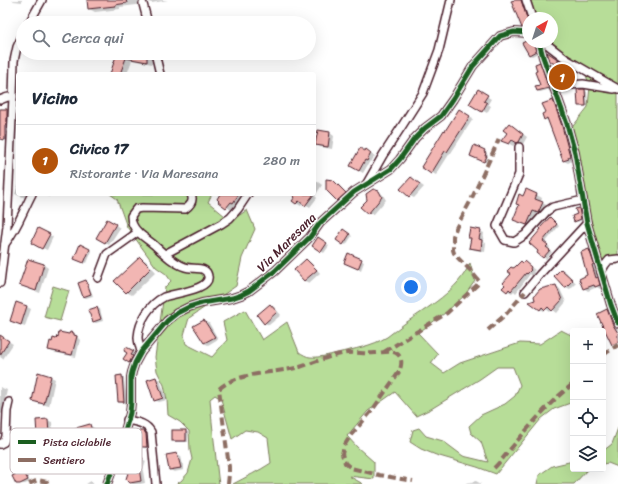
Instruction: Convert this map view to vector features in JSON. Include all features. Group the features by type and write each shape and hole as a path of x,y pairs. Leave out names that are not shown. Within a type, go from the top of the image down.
{"street":[{"path":"33,16 42,0"},
{"path":"366,184 382,155 423,93 439,50 451,0"},
{"path":"526,0 530,12"},
{"path":"143,4 146,16"},
{"name":"Via Maresana","path":"126,428 132,402 131,377 135,363 141,352 167,321 176,313 189,307 202,303 232,298 249,292 275,271 310,237 320,222 354,192 391,169 425,128 441,116 473,66 500,36 514,32 522,33"},
{"path":"541,48 567,124 573,146 587,222 611,305 618,323"},
{"path":"552,48 566,59 618,89"},
{"path":"0,283 5,244 14,60 16,51"},
{"path":"157,60 160,72"},
{"path":"554,88 557,86 583,84 618,89"},
{"path":"0,100 5,97 13,97"},
{"path":"520,147 519,174 497,226 505,240 514,242 525,235 547,211 553,207 583,200"},
{"path":"5,244 14,231 31,196"},
{"path":"141,352 138,339 141,324 145,316 156,303 164,297 201,287 205,285 209,277 206,271 202,268 186,267 165,254 138,232 133,226 130,216 136,209 142,208 185,209 192,203 192,196"},
{"path":"165,254 226,221 238,209 247,196"},
{"path":"5,224 15,219 23,211"},
{"path":"526,292 540,274 587,222"},
{"path":"98,278 106,254 138,232"},
{"path":"601,272 609,260 618,260"},
{"path":"0,444 4,442 6,436 7,411 9,402"},
{"path":"128,420 146,425 151,432 156,484"},
{"name":"Via Maresana","path":"107,484 111,474"}],"green space":[{"path":"529,0 618,0 618,264 603,263 595,241 570,130 588,107 590,86 582,65 558,47 558,12 534,12"},
{"path":"113,196 211,196 208,202 231,221 247,210 255,229 242,258 236,286 189,318 184,335 186,344 212,357 227,340 223,322 245,310 262,340 287,322 299,352 309,357 327,355 375,343 387,337 442,298 458,282 470,263 475,281 464,296 445,313 418,333 438,354 431,363 444,373 460,363 520,343 540,344 561,330 570,334 570,403 554,409 541,419 496,474 436,455 421,449 410,442 413,430 419,428 426,436 443,441 463,456 488,462 481,442 471,433 469,426 481,415 505,404 515,396 520,385 513,367 497,367 431,409 416,416 395,392 368,411 347,436 374,462 374,479 349,476 363,484 233,484 271,463 268,438 258,432 245,430 232,439 221,399 215,395 210,399 219,484 176,484 188,473 192,459 189,431 180,422 168,415 164,385 157,371 155,357 165,287 171,281 166,274 156,267 127,227 117,199"},
{"path":"53,286 69,291 60,321 44,317"},
{"path":"618,428 618,467 606,463 606,449 612,444"},
{"path":"570,462 570,472 585,472 574,484 537,484 539,475 552,466"}],"building":[{"path":"87,0 126,0 127,3 88,9"},
{"path":"521,0 525,12 522,12 522,28 511,1"},
{"path":"525,48 535,48 536,51 529,55"},
{"path":"547,52 559,60 556,65 550,61"},
{"path":"115,60 125,60 121,72 111,72"},
{"path":"136,60 147,60 147,62"},
{"path":"540,62 549,88 537,91 535,86 540,85 535,72 537,71 535,64"},
{"path":"557,71 570,73 568,80 557,81"},
{"path":"478,89 488,95 484,101 487,103 482,112 469,104"},
{"path":"577,89 585,89 586,106 578,106"},
{"path":"553,100 570,156 568,157 569,159 563,161 547,118 544,120 542,114 546,112 542,104"},
{"path":"0,109 7,109 5,140 0,139"},
{"path":"459,109 470,116 447,152 445,151 431,174 421,167"},
{"path":"509,123 523,134 517,143 512,140 509,144 501,141 507,133 503,130"},
{"path":"318,130 330,132 328,147 316,145"},
{"path":"474,145 485,150 485,156 487,156 484,162 470,156"},
{"path":"360,148 365,151 366,149 371,153 359,171 350,166"},
{"path":"411,177 420,184 409,197 400,189"},
{"path":"326,179 333,180 346,193 337,201 326,190"},
{"path":"373,189 379,191 382,197 368,214 360,207 367,200 366,194"},
{"path":"526,189 537,194 535,199 543,202 538,213 533,211 527,225 513,220 519,205 516,204 519,194 523,196"},
{"path":"219,196 238,196 233,203 231,202 226,208 218,202 219,201 217,199"},
{"path":"294,196 312,196 305,206 299,201 296,204 292,201 295,197"},
{"path":"579,208 581,219 574,222 572,216 577,214 575,209"},
{"path":"550,217 557,224 543,241 548,245 546,247 550,250 543,258 529,243"},
{"path":"107,219 116,224 105,243 96,238"},
{"path":"38,228 50,234 42,249 31,243"},
{"path":"470,228 481,230 479,239 482,240 481,250 469,248 471,238 468,238"},
{"path":"343,229 350,234 343,245 336,240"},
{"path":"318,237 327,243 321,252 312,246"},
{"path":"80,244 90,249 84,263 74,259"},
{"path":"589,249 594,264 592,265 600,285 595,287 594,285 583,289 579,279 587,275 581,252"},
{"path":"348,253 362,259 358,269 344,263"},
{"path":"140,257 151,268 126,293 114,281"},
{"path":"28,259 44,264 36,291 19,285"},
{"path":"306,259 317,270 304,281 294,270"},
{"path":"521,261 523,263 524,261 531,267 531,270 527,274 526,273 511,291 509,289 507,292 502,288 505,285 503,283 511,274 507,271 511,267 515,267"},
{"path":"561,269 573,280 566,287 564,287 554,276"},
{"path":"86,280 91,294 83,297 78,283"},
{"path":"556,285 562,300 552,311 548,307 545,310 542,307 540,310 529,302 535,300 534,296 540,289"},
{"path":"16,302 27,306 21,325 10,321"},
{"path":"270,304 277,312 264,324 257,315"},
{"path":"97,307 101,319 93,322 88,310"},
{"path":"607,309 613,325 618,333 618,342 612,345 606,333 606,328 604,328 597,314"},
{"path":"204,320 215,337 204,343 193,326"},
{"path":"59,332 69,334 70,332 77,336 72,355 48,350 50,341 52,342 53,338 56,339 57,336 58,337"},
{"path":"0,335 9,341 0,355"},
{"path":"126,347 134,351 131,355 133,356 129,363 123,359 127,353 124,351"},
{"path":"38,372 51,376 44,404 32,401"},
{"path":"122,375 124,402 118,402 116,376"},
{"path":"156,377 163,398 154,401 147,380"},
{"path":"48,419 49,428 36,428 36,420"},
{"path":"90,424 91,428 76,428"},
{"path":"172,430 186,430 186,441 172,441"},
{"path":"142,431 146,434 147,447 142,447"},
{"path":"177,453 181,468 169,470 166,455"},
{"path":"16,474 25,474 28,480 20,484 16,484 12,476"},
{"path":"128,474 140,474 141,481 130,483 126,479"}],"marked path":[{"path":"384,352 447,313 477,285 479,281 454,253 453,236 499,139"},
{"path":"488,330 507,313 525,292"},
{"path":"606,353 618,345"},
{"path":"228,484 229,467 219,389 226,383 246,376 300,367 341,354 388,352 396,353 400,357 401,364 399,372 371,412 351,435 344,446 342,454 345,463 351,468 413,481"},
{"path":"494,468 544,410 570,387"},
{"path":"29,484 38,480 47,482 48,484"}],"cycle path":[{"path":"126,428 130,413 131,377 135,363 141,352 167,321 177,313 189,307 241,295 249,291 275,271 310,237 320,223 354,192 391,169 415,138 441,116 473,66 500,36 514,32 522,33"},
{"path":"541,48 567,124 575,153 587,223 611,305 618,323"},
{"path":"107,484 111,474"}],"place":[{"name":"Civico 17","path":"562,77"}]}
